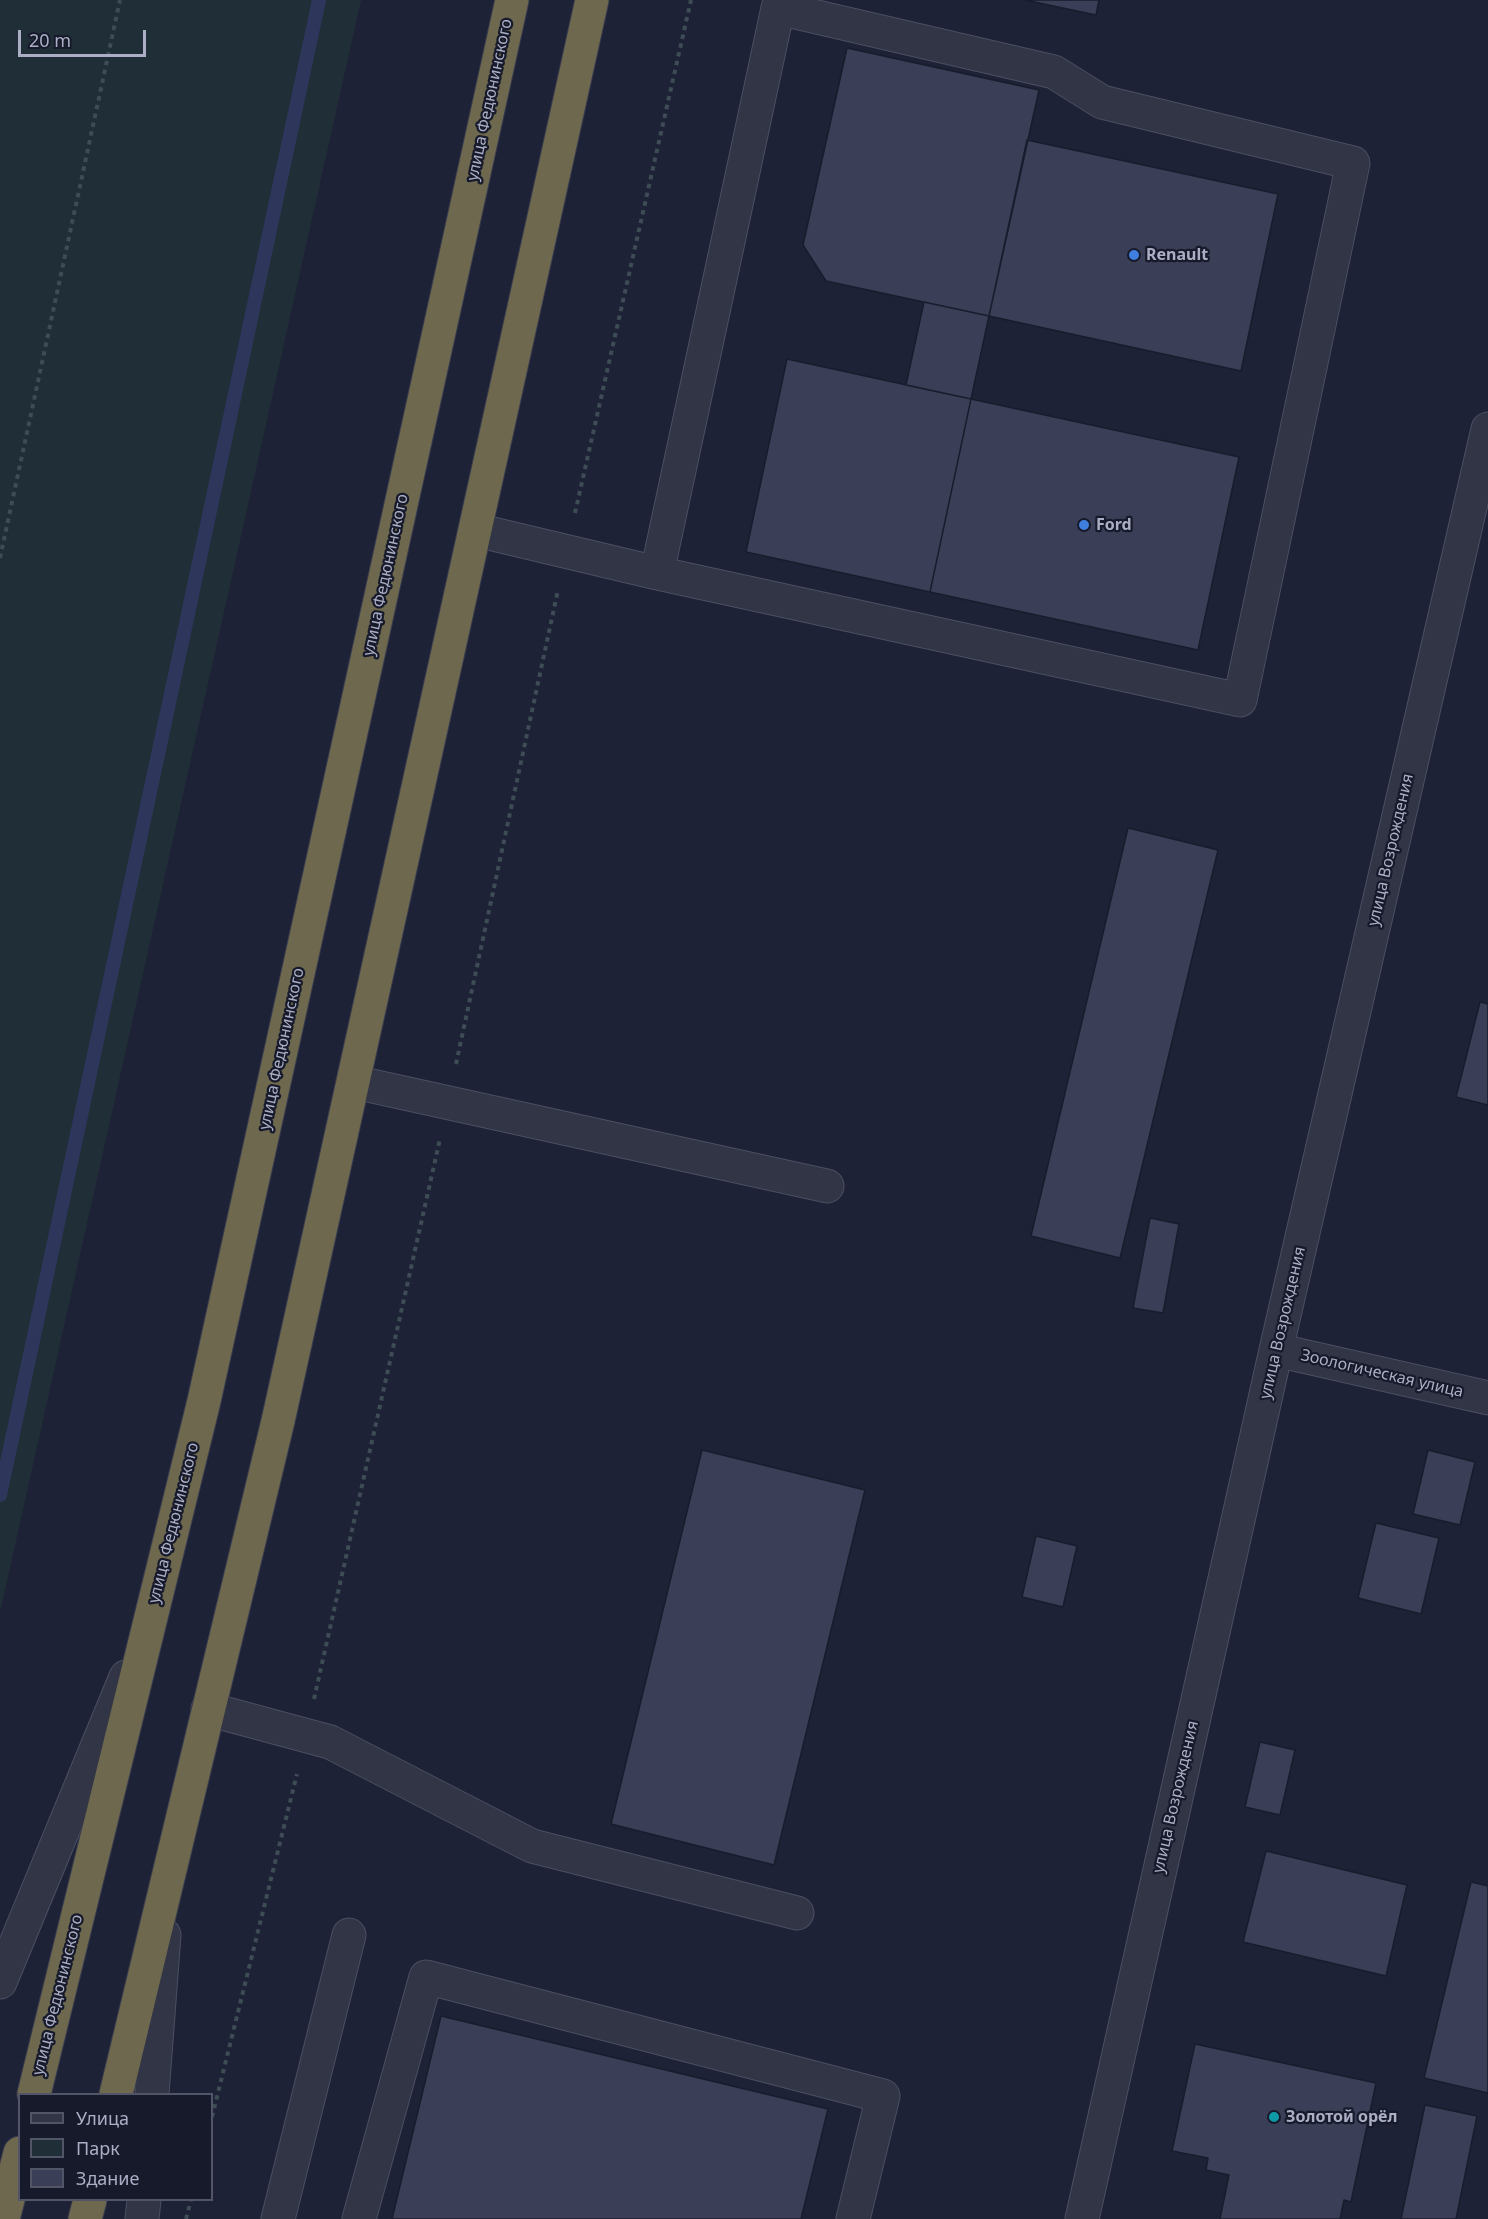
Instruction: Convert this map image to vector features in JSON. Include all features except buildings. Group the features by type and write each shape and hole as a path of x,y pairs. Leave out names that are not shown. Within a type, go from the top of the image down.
{"highway":[{"name":"улица Федюнинского","path":"34,2093 210,1378 512,0"},
{"path":"116,2093 278,1421 592,0"},
{"path":"3,2219 18,2161"},
{"path":"86,2219 90,2201"}],"street":[{"path":"476,530 657,573 1240,700 1353,163 1102,102 1053,72 778,8 657,573"},
{"name":"улица Возрождения","path":"1082,2219 1276,1350 1488,429"},
{"path":"354,1082 826,1186"},
{"name":"Зоологическая улица","path":"1276,1350 1488,1398"},
{"path":"0,1982 152,1614"},
{"path":"208,1709 306,1735 349,1750 532,1846 797,1913"},
{"path":"152,2093 169,1875"},
{"path":"278,2219 349,1935"},
{"path":"359,2219 426,1977 883,2096 853,2219"},
{"path":"142,2219 144,2201"}],"path":[{"path":"0,558 120,0"},
{"path":"213,2112 306,1735 448,1102 566,552 691,0"},
{"path":"186,2219 190,2201"}],"green space":[{"path":"0,0 361,0 0,1612"}],"waterway":[{"path":"0,1495 319,0"}],"place":[{"name":"Renault","path":"1134,255"},
{"name":"Ford","path":"1084,525"},
{"name":"Золотой орёл","path":"1274,2117"}]}
